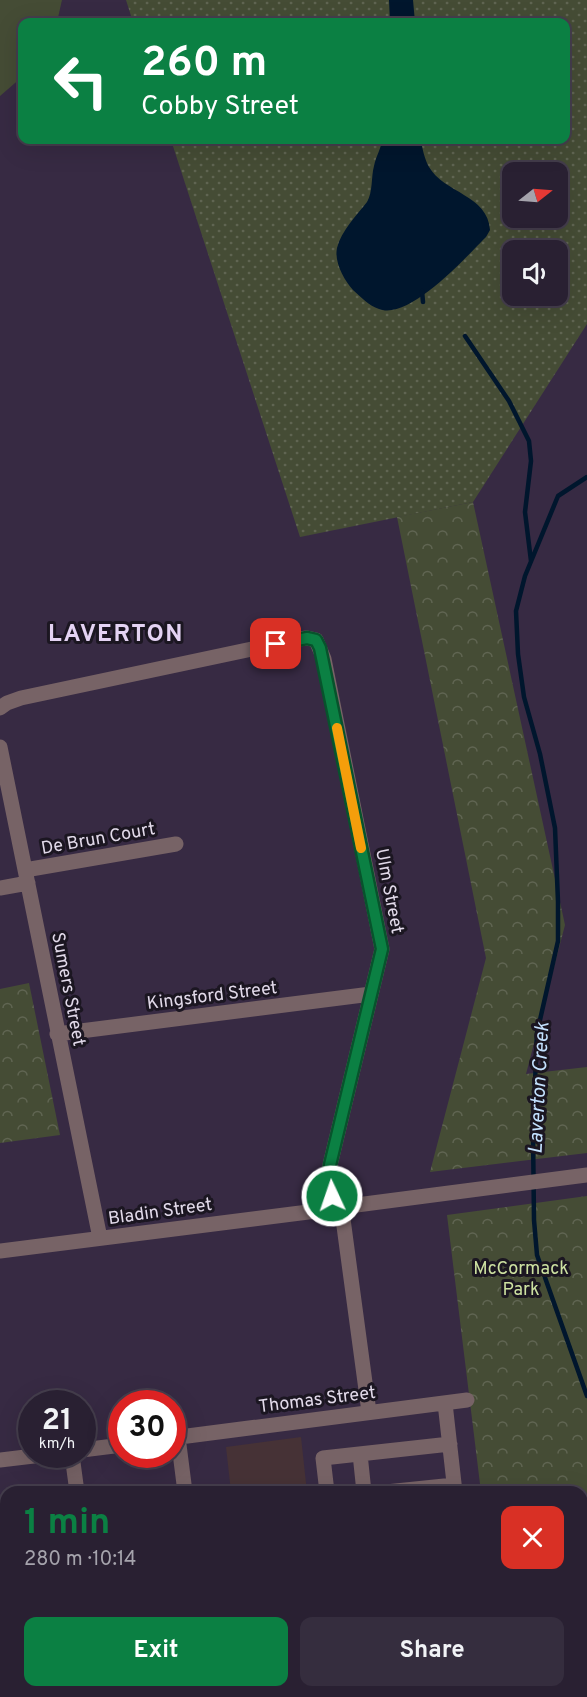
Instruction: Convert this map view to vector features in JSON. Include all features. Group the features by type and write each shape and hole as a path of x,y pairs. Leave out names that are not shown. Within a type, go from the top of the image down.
{"street":[{"name":"Ulm Street","path":"0,708 21,698 319,635 382,949 330,1165 328,1203"},
{"name":"Sumers Street","path":"0,747 100,1238"},
{"name":"De Brun Court","path":"0,888 27,876 177,844"},
{"name":"Kingsford Street","path":"57,1034 371,994"},
{"path":"369,1412 346,1213 343,1197 328,1203 331,1219 346,1213 476,1190 583,1176"},
{"name":"Bladin Street","path":"0,1251 328,1203"},
{"name":"Thomas Street","path":"186,1436 466,1400"},
{"path":"445,1403 454,1486"},
{"path":"326,1486 323,1458 450,1444"},
{"path":"360,1454 363,1486"},
{"path":"0,1460 18,1458"},
{"path":"74,1468 76,1486"},
{"path":"181,1468 184,1486"}],"shaded area":[{"path":"301,1437 306,1486 230,1486 226,1447"}],"green space":[{"path":"0,0 62,0 58,18 18,18 18,80 0,96"},
{"path":"126,0 587,0 587,324 473,502 300,537 172,144 570,144 570,18 132,18"},
{"path":"473,502 565,925 526,1074 587,1067 587,1153 430,1172 486,958 397,517"},
{"path":"29,983 60,1135 0,1143 0,989"},
{"name":"McCormack Park","path":"587,1196 587,1486 480,1486 447,1215"}],"water":[{"path":"389,0 413,0 415,18 390,18"},
{"path":"381,144 422,144 429,167 436,176 482,209 490,230 486,237 436,285 406,306 391,310 375,308 353,290 346,281 336,253 342,235 369,198 374,166"}],"waterway":[{"path":"422,291 423,302"},
{"path":"465,336 509,401 529,441 531,461 525,512 531,561"},
{"name":"Laverton Creek","path":"587,477 558,496 525,576 516,611 518,654 524,697 540,754 555,828 558,902 558,941 537,1033 533,1133 534,1220 537,1255 587,1396"}],"slow traffic":[{"path":"337,728 361,848"}],"district":[{"name":"LAVERTON","path":"116,633"}],"route":[{"path":"276,644 307,638 316,640 324,659 382,949 330,1165 328,1186 332,1196"}]}
